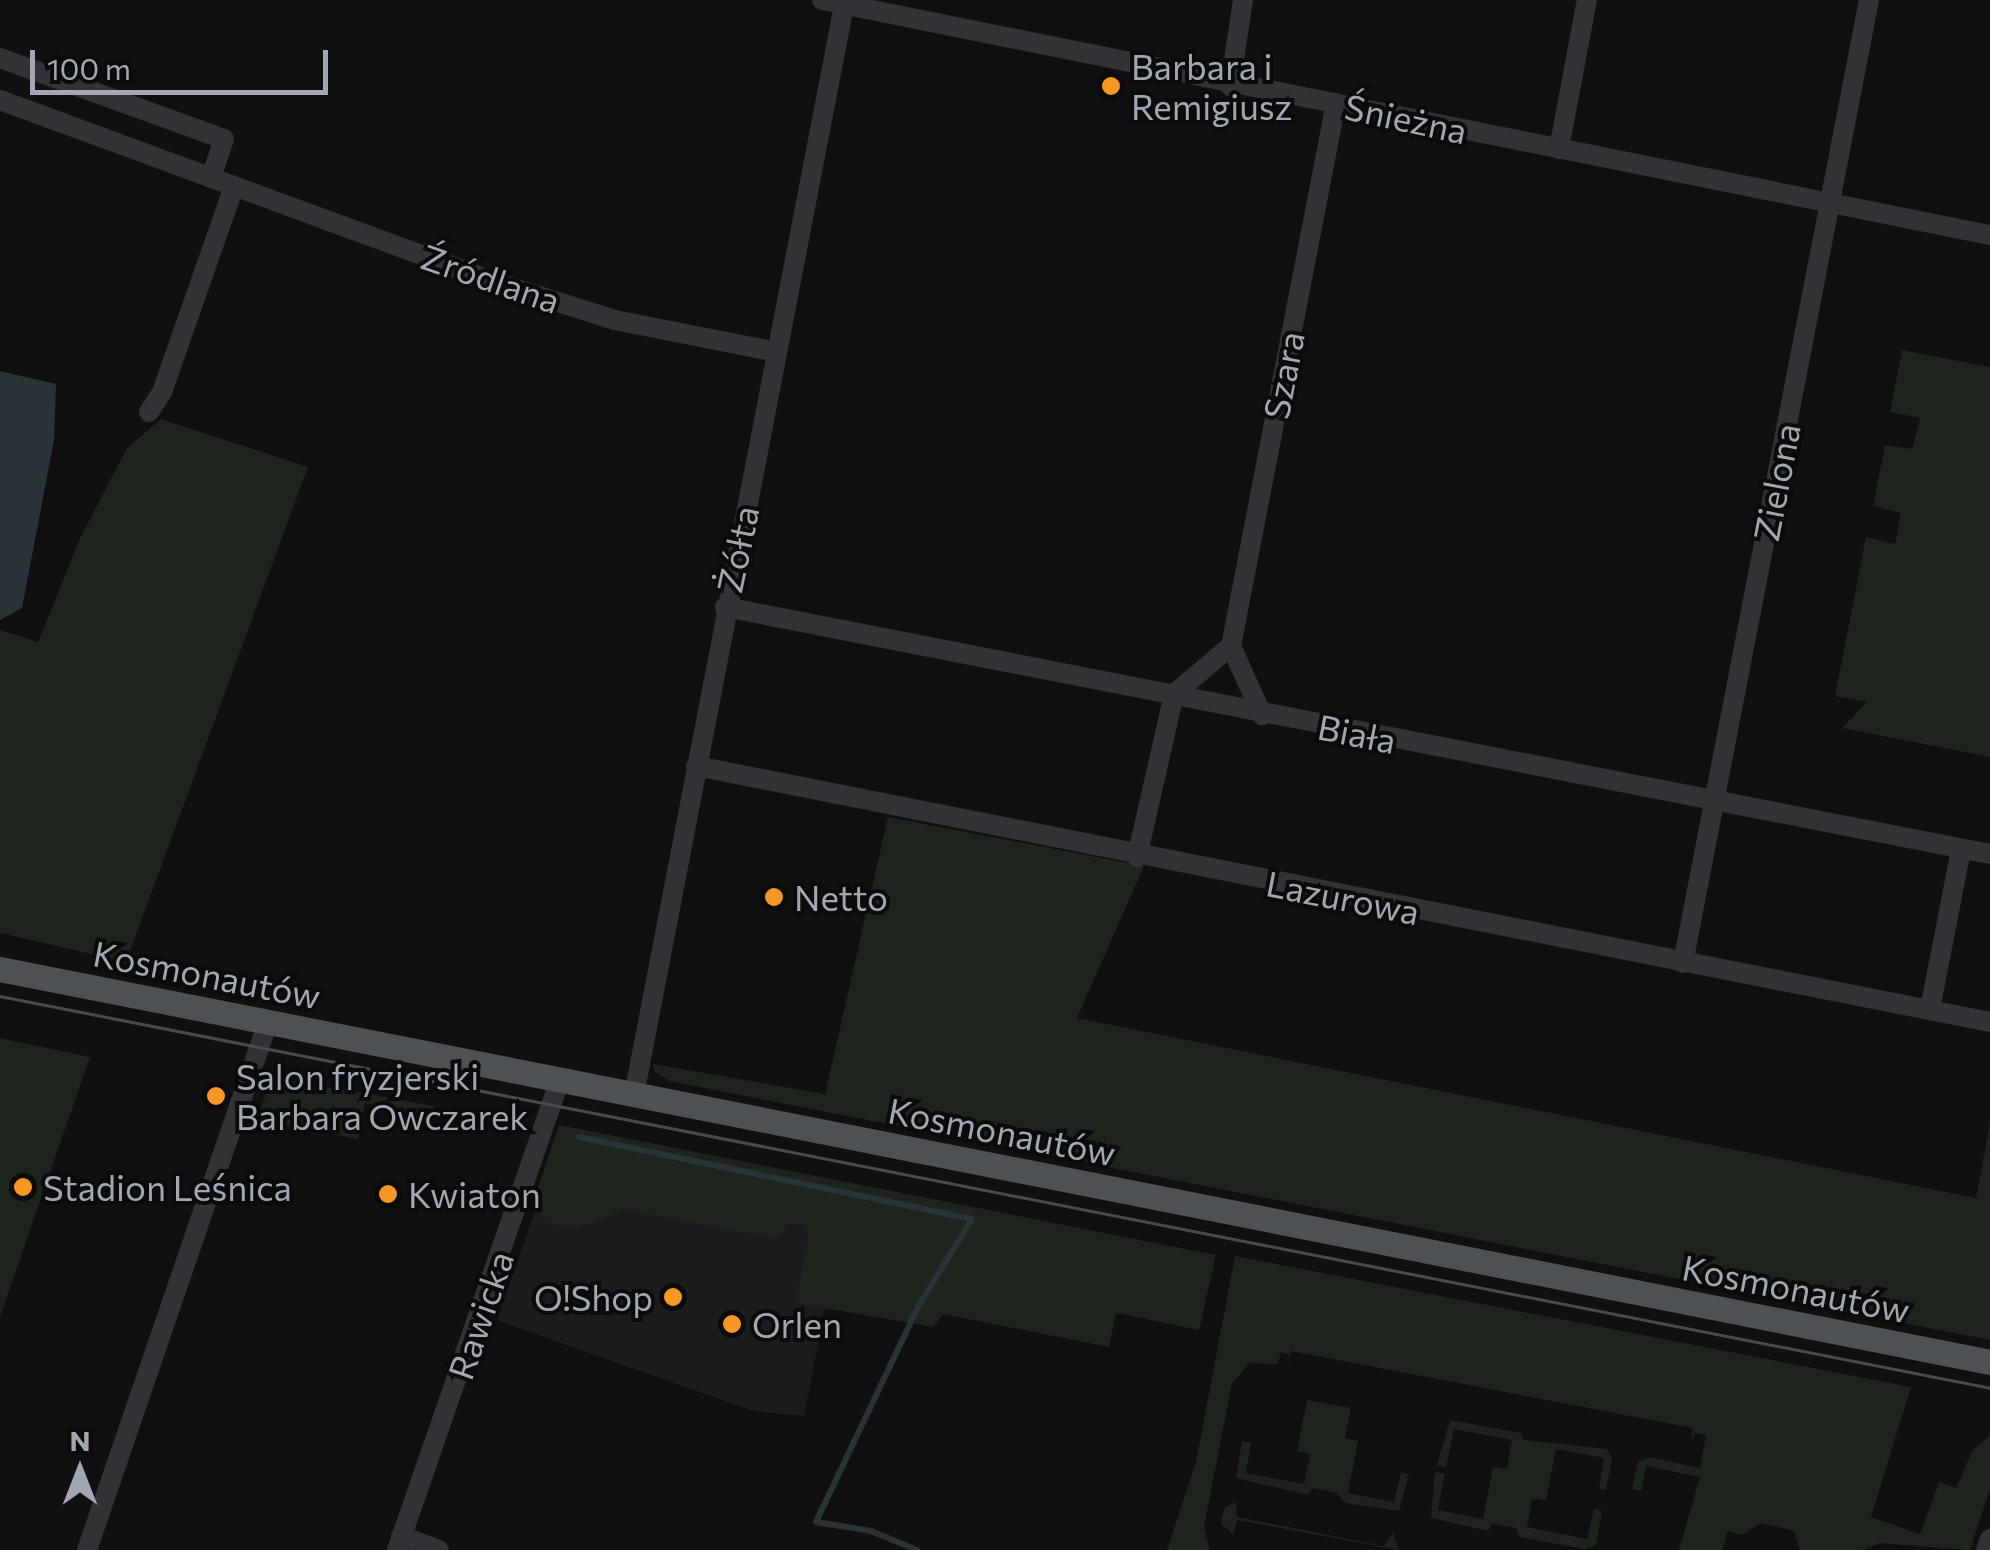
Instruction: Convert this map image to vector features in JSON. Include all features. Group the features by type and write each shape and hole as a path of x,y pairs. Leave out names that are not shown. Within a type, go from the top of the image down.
{"main road":[{"name":"Kosmonautów","path":"0,969 1990,1362"}],"street":[{"name":"Śnieżna","path":"822,0 901,9 1230,86 1990,235"},
{"path":"1230,86 1243,0"},
{"path":"1559,150 1587,0"},
{"name":"Zielona","path":"1684,964 1869,0"},
{"name":"Żółta","path":"634,1094 844,5"},
{"path":"0,58 224,139 211,178"},
{"name":"Źródlana","path":"0,100 615,320 778,352"},
{"name":"Szara","path":"1230,646 1336,104"},
{"path":"149,412 162,392 234,186"},
{"name":"Biała","path":"726,607 1990,854"},
{"path":"1137,857 1174,694 1230,646 1262,714"},
{"name":"Lazurowa","path":"696,766 1137,857 1990,1022"},
{"path":"1930,1010 1962,849"},
{"path":"87,1550 268,1022"},
{"name":"Rawicka","path":"399,1543 560,1079"},
{"path":"1986,1550 1990,1538"},
{"path":"399,1543 439,1550"}],"shaded area":[{"path":"1902,350 1990,367 1990,757 1842,728 1867,702 1835,696 1866,537 1895,544 1901,513 1873,506 1885,445 1912,449 1920,418 1890,412"},
{"path":"0,371 56,384 54,440 22,608 0,620"},
{"path":"161,419 308,467 126,962 0,933 0,630 38,642 80,538 127,448"},
{"path":"888,817 1144,866 1077,1018 1976,1198 1990,1123 1990,1340 669,1081 655,1072 653,1064 825,1094"},
{"name":"Stadion Leśnica","path":"0,1038 90,1057 0,1317"},
{"path":"272,1077 434,1106 436,1117 365,1103 358,1139 257,1119"},
{"path":"559,1125 1216,1255 1199,1330 1116,1313 1109,1347 943,1314 933,1327 795,1303 808,1236 804,1226 787,1223 779,1239 626,1210 576,1228 541,1219 536,1193"},
{"path":"549,1173 841,1229 804,1416 753,1411 496,1320"},
{"path":"1235,1256 1911,1387 1871,1517 1920,1534 1939,1482 1956,1488 1972,1451 1990,1436 1990,1489 1970,1550 1880,1543 1862,1550 1800,1550 1794,1531 1761,1523 1742,1535 1728,1531 1722,1550 1679,1550 1700,1477 1646,1466 1641,1491 1632,1489 1638,1462 1649,1457 1700,1468 1706,1435 1695,1433 1691,1444 1693,1428 1291,1351 1288,1366 1289,1354 1281,1352 1278,1364 1250,1363 1232,1383 1204,1527 1210,1550 1167,1550 1196,1462"},
{"path":"1307,1400 1351,1408 1345,1438 1358,1441 1348,1493 1394,1502 1401,1472 1409,1474 1399,1511 1345,1503 1337,1493 1313,1488 1309,1495 1236,1478 1242,1441 1251,1443 1246,1473 1304,1484 1310,1454 1297,1451"},
{"path":"1450,1420 1521,1433 1523,1440 1607,1449 1612,1459 1606,1490 1599,1489 1604,1458 1556,1449 1546,1500 1532,1499 1527,1527 1587,1539 1594,1509 1602,1511 1596,1545 1585,1549 1519,1537 1516,1528 1492,1524 1488,1531 1431,1518 1435,1472 1445,1474 1438,1510 1483,1519 1493,1467 1507,1469 1512,1440 1454,1429 1446,1467 1437,1465"},
{"path":"1236,1502 1237,1517 1384,1546 1393,1533 1399,1550 1237,1520 1233,1535 1221,1523 1225,1507"}],"waterway":[{"path":"579,1137 972,1219 919,1305 816,1522 871,1531 917,1550"}],"tram line":[{"path":"0,996 1990,1388"}],"place":[{"name":"Barbara i Remigiusz","path":"1111,86"},
{"name":"Netto","path":"774,897"},
{"name":"Salon fryzjerski Barbara Owczarek","path":"216,1096"},
{"name":"Stadion Leśnica","path":"23,1187"},
{"name":"Kwiaton","path":"388,1194"},
{"name":"O!Shop","path":"673,1297"},
{"name":"Orlen","path":"732,1324"}]}
